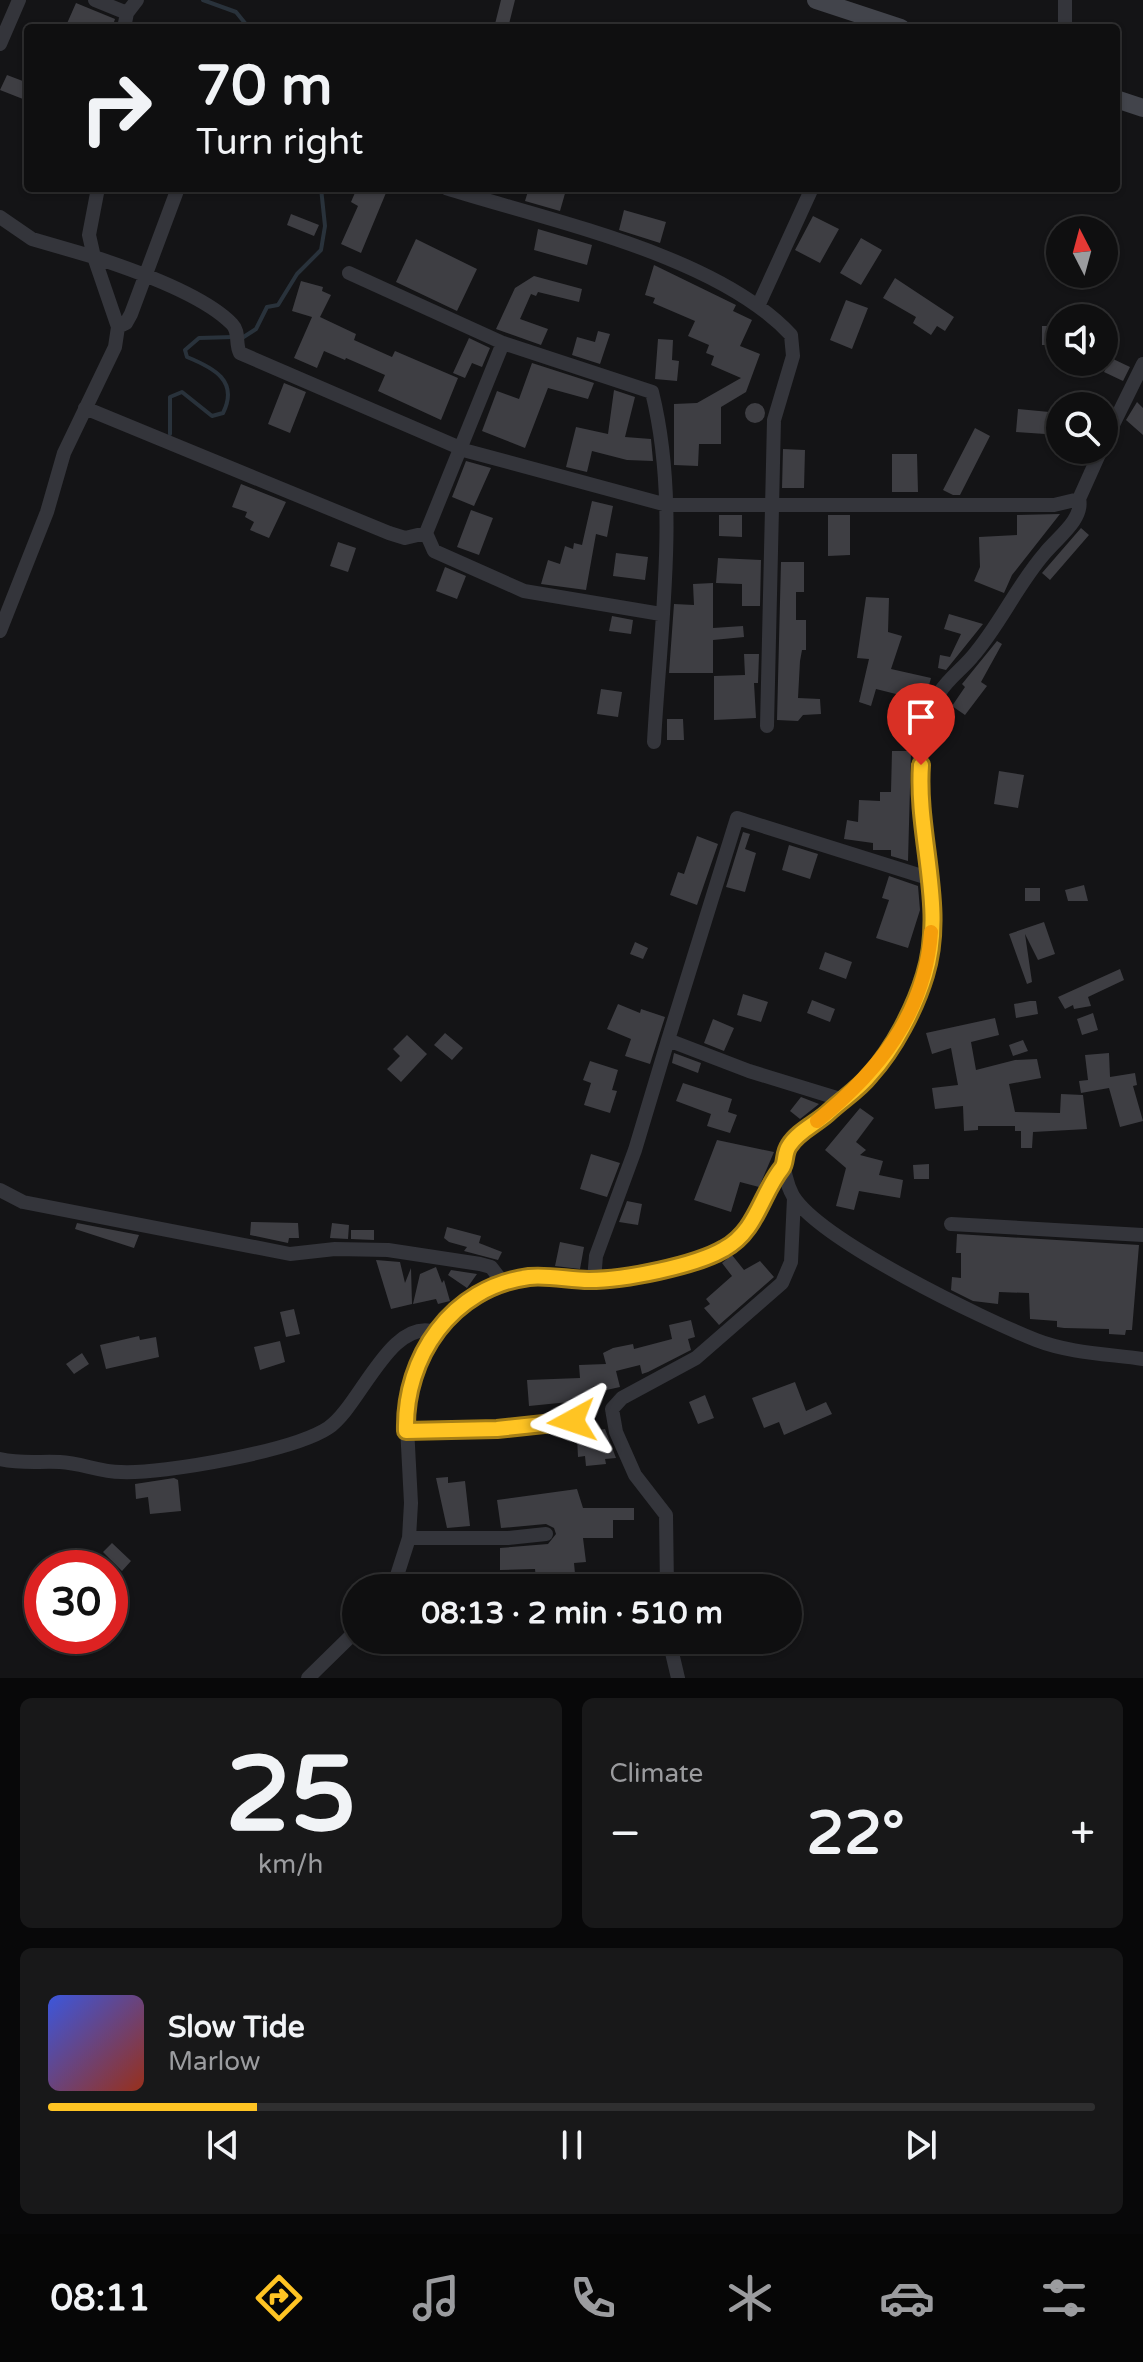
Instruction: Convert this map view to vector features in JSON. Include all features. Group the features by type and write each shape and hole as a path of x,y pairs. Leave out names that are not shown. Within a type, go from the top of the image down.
{"main road":[{"path":"816,0 885,24"},
{"path":"1120,100 1143,108"}],"street":[{"path":"0,44 19,0"},
{"path":"95,0 127,13"},
{"path":"125,24 127,13 137,0"},
{"path":"1065,0 1065,24"},
{"path":"0,631 47,512 64,453 115,347 118,327 89,235 97,192"},
{"path":"118,327 131,314 176,192"},
{"path":"459,192 651,252 713,278 759,304 791,335 794,347 774,420 767,726"},
{"path":"759,304 810,192"},
{"path":"0,217 32,239 145,274 219,314 236,338 240,353 458,446 667,505 1054,505 1079,499"},
{"path":"349,273 503,343 652,392 661,428 667,505 654,742"},
{"path":"503,343 458,446 426,533 434,551 524,591 661,614"},
{"path":"1118,415 1143,364"},
{"path":"85,408 389,533 405,538 426,533"},
{"path":"667,1574 666,1515 635,1475 616,1432 612,1409 622,1398 696,1358 782,1283 791,1262 794,1198 784,1167 789,1145 871,1075 920,991 926,972 932,927 919,790 932,708 941,690 973,656 1024,578 1078,516 1079,499 1095,464"},
{"path":"594,1280 596,1256 635,1150 737,818 928,878"},
{"path":"668,1040 749,1071 840,1099"},
{"path":"397,1574 409,1538 411,1503 406,1431 410,1388 435,1332 461,1304 504,1284 531,1277 594,1280 631,1276 687,1263 725,1249 751,1226 773,1178 784,1167"},
{"path":"0,1190 23,1202 290,1254 335,1249 388,1250 480,1264 491,1267 504,1284"},
{"path":"794,1198 840,1236 930,1292 1036,1340 1143,1359"},
{"path":"951,1224 1143,1235"},
{"path":"0,1459 19,1463 59,1462 120,1472 144,1471 296,1443 314,1436 343,1416 373,1370 406,1335 420,1330 435,1332"},
{"path":"406,1431 497,1429 572,1421"},
{"path":"409,1538 508,1538 546,1534"},
{"path":"308,1678 342,1645"},
{"path":"672,1654 678,1678"}],"building":[{"path":"501,0 515,0 509,24 495,24"},
{"path":"76,3 115,19 113,24 67,24"},
{"path":"7,75 24,81 24,99 0,90"},
{"path":"355,192 386,192 361,253 341,244 358,206 351,202"},
{"path":"528,192 565,192 560,211 525,201"},
{"path":"624,210 666,222 660,243 619,230"},
{"path":"291,214 319,225 314,236 287,225"},
{"path":"813,216 839,229 820,263 795,250"},
{"path":"538,229 592,245 587,265 534,250"},
{"path":"861,238 882,250 861,285 840,273"},
{"path":"416,239 477,269 457,311 396,282"},
{"path":"654,265 736,305 733,311 752,320 740,346 760,354 746,392 721,407 721,444 699,444 698,466 674,465 674,404 697,403 741,378 711,365 714,356 706,353 709,345 688,336 695,321 653,303 655,298 645,295"},
{"path":"534,276 582,289 579,302 538,292 536,296 531,294 520,319 548,329 541,345 496,329 515,288"},
{"path":"895,278 954,317 945,331 937,326 931,335 913,323 916,317 883,298"},
{"path":"301,281 323,287 322,291 331,295 320,317 356,334 354,340 392,357 395,351 458,378 441,420 378,391 385,375 346,358 324,351 317,368 294,358 312,317 292,311"},
{"path":"846,300 868,308 852,349 830,340"},
{"path":"1042,326 1046,326 1046,345 1042,345"},
{"path":"598,331 610,334 600,364 572,355 577,337 595,342"},
{"path":"469,338 490,348 482,367 472,363 465,378 453,373"},
{"path":"658,339 673,340 672,360 679,361 677,381 655,379"},
{"path":"1118,361 1130,367 1123,381 1112,376 1118,376"},
{"path":"532,363 594,383 588,399 548,388 525,448 482,431 497,391 519,399"},
{"path":"284,383 306,392 290,433 268,424"},
{"path":"614,390 635,397 625,437 651,439 653,461 627,460 592,451 587,472 566,467 576,427 608,434"},
{"path":"1137,402 1143,408 1143,435 1126,420"},
{"path":"755,403 762,406 765,413 762,420 755,423 748,420 745,413 748,406"},
{"path":"1018,409 1046,412 1046,434 1016,432"},
{"path":"975,428 990,436 960,495 953,495 943,490"},
{"path":"783,449 805,450 804,488 782,488"},
{"path":"892,454 917,454 918,492 892,492"},
{"path":"466,461 491,468 474,506 452,497"},
{"path":"241,484 286,502 269,538 250,530 254,522 245,517 247,512 232,507"},
{"path":"592,501 613,506 607,537 596,534 586,590 541,584 548,560 560,564 565,546 573,549 574,543 582,545"},
{"path":"471,510 493,518 479,555 457,547"},
{"path":"1060,514 1012,575 1004,593 974,581 980,567 979,537 1017,535 1017,515"},
{"path":"719,515 742,515 742,537 719,536"},
{"path":"828,515 850,515 850,555 828,556"},
{"path":"1081,528 1089,535 1050,580 1042,573"},
{"path":"338,542 356,548 348,572 330,566"},
{"path":"616,553 648,557 645,580 613,576"},
{"path":"718,558 761,560 760,606 742,606 742,584 716,583"},
{"path":"781,562 804,562 804,592 796,592 796,620 806,620 806,650 802,650 800,661 798,698 820,699 821,714 803,715 798,721 777,720"},
{"path":"445,567 466,576 457,599 436,591"},
{"path":"713,583 713,628 743,626 744,637 713,640 713,673 669,673 674,604 694,605 693,584"},
{"path":"866,597 889,598 888,632 902,636 891,669 931,678 927,693 914,690 912,698 876,689 871,706 859,702 869,659 857,658"},
{"path":"949,614 983,624 946,670 938,668 940,655 950,657 961,634 944,629"},
{"path":"612,616 633,620 631,634 609,631"},
{"path":"997,641 1002,644 981,682 987,686 965,715 952,706 965,687 962,684"},
{"path":"744,654 759,654 758,683 754,683 756,718 714,720 714,676 745,675"},
{"path":"601,689 622,692 618,717 597,714"},
{"path":"667,719 683,719 684,740 667,740"},
{"path":"892,751 911,751 908,861 891,856 891,850 873,850 873,843 844,839 847,820 858,822 859,800 880,801 880,792 891,792"},
{"path":"999,771 1024,775 1018,808 994,804"},
{"path":"743,832 750,834 745,849 756,853 745,892 726,887"},
{"path":"697,836 718,844 697,905 670,895 678,872 684,874"},
{"path":"789,845 818,854 810,879 782,870"},
{"path":"889,876 918,886 920,910 908,948 876,938 889,900 882,898"},
{"path":"1084,885 1088,901 1068,901 1065,890"},
{"path":"1025,888 1040,888 1040,901 1025,901"},
{"path":"1044,922 1055,954 1038,960 1025,934 1032,982 1027,984 1009,934"},
{"path":"635,942 648,948 643,959 630,954"},
{"path":"825,952 852,962 846,979 819,969"},
{"path":"1120,969 1124,980 1088,997 1091,1006 1074,1009 1073,1005 1065,1009 1058,997"},
{"path":"743,994 768,1002 761,1022 737,1015"},
{"path":"812,1000 835,1009 830,1022 807,1013"},
{"path":"1036,1001 1038,1014 1016,1018 1014,1004"},
{"path":"618,1004 640,1013 641,1009 665,1017 650,1064 625,1056 631,1039 607,1029"},
{"path":"1093,1013 1098,1030 1082,1035 1077,1019"},
{"path":"995,1018 999,1035 971,1042 976,1070 1015,1060 1037,1059 1041,1078 1009,1084 1015,1112 1060,1113 1061,1094 1083,1095 1087,1129 1033,1132 1032,1148 1021,1148 1021,1131 1015,1131 1015,1126 978,1126 978,1130 964,1131 963,1106 935,1109 932,1088 958,1085 951,1048 932,1054 926,1033"},
{"path":"713,1019 734,1028 724,1051 704,1043"},
{"path":"445,1033 463,1048 452,1060 434,1045"},
{"path":"407,1035 427,1054 401,1082 387,1069 400,1056 393,1049"},
{"path":"1023,1040 1028,1051 1013,1056 1009,1045"},
{"path":"674,1053 701,1063 698,1073 672,1063"},
{"path":"1109,1053 1110,1077 1135,1073 1137,1085 1133,1086 1143,1121 1120,1127 1109,1088 1081,1093 1079,1081 1088,1080 1085,1055"},
{"path":"590,1061 618,1070 612,1090 617,1091 610,1113 584,1105 591,1083 583,1080"},
{"path":"683,1083 732,1099 728,1112 737,1115 730,1133 707,1126 711,1114 676,1101"},
{"path":"801,1097 819,1104 800,1119 790,1111"},
{"path":"860,1108 874,1118 856,1142 866,1150 860,1155 883,1161 879,1175 903,1180 900,1198 859,1191 854,1210 836,1206 846,1168 825,1150"},
{"path":"717,1140 774,1152 759,1187 740,1182 731,1212 694,1200"},
{"path":"591,1154 620,1163 607,1197 580,1189"},
{"path":"929,1164 929,1179 914,1179 913,1165"},
{"path":"627,1201 642,1204 638,1225 619,1222"},
{"path":"251,1222 298,1223 299,1238 289,1238 288,1243 250,1235"},
{"path":"77,1223 139,1235 134,1248 75,1229"},
{"path":"332,1223 349,1225 348,1239 330,1238"},
{"path":"447,1227 481,1236 479,1243 502,1252 498,1260 464,1251 467,1247 449,1242 444,1238"},
{"path":"351,1230 374,1230 374,1240 351,1239"},
{"path":"957,1234 1139,1245 1132,1330 1126,1330 1125,1335 1109,1334 1109,1329 1064,1328 1057,1327 1057,1321 1030,1319 1029,1293 999,1292 998,1304 973,1301 951,1290 952,1277 961,1278 961,1253 956,1253"},
{"path":"560,1242 584,1247 580,1269 555,1266"},
{"path":"732,1255 744,1270 760,1261 774,1277 719,1325 704,1308 710,1304 706,1299 732,1276 722,1263"},
{"path":"376,1260 400,1262 405,1283 411,1268 412,1304 391,1309"},
{"path":"436,1267 442,1283 444,1280 450,1301 438,1304 436,1299 413,1304 420,1274"},
{"path":"451,1270 477,1274 467,1288 448,1275"},
{"path":"294,1309 300,1334 286,1337 280,1312"},
{"path":"691,1320 695,1337 688,1339 691,1350 642,1374 640,1365 616,1371 620,1387 593,1393 593,1405 569,1402 529,1406 527,1380 580,1378 579,1365 606,1364 603,1353 613,1348 633,1344 634,1349 672,1339 669,1325"},
{"path":"139,1336 140,1340 156,1337 159,1357 106,1369 100,1345"},
{"path":"280,1341 285,1362 260,1370 254,1347"},
{"path":"82,1353 89,1364 74,1374 66,1364"},
{"path":"795,1382 806,1411 826,1402 832,1414 784,1435 779,1422 764,1428 752,1398"},
{"path":"705,1395 714,1418 698,1424 689,1402"},
{"path":"605,1429 616,1458 605,1459 606,1464 586,1466 585,1456 578,1457 577,1437 599,1435 598,1430"},
{"path":"448,1477 448,1483 465,1481 470,1526 447,1528 436,1478"},
{"path":"178,1480 181,1511 150,1514 148,1497 136,1499 135,1484"},
{"path":"577,1489 583,1508 634,1508 634,1520 613,1520 613,1538 583,1538 586,1562 574,1563 575,1574 536,1574 535,1569 500,1570 500,1548 548,1544 556,1534 554,1528 546,1524 501,1528 497,1500"},
{"path":"112,1543 119,1550 105,1550"}],"waterway":[{"path":"203,0 236,12 246,24"},
{"path":"242,338 256,329 267,307 278,305 297,274 321,250 325,226 321,192"},
{"path":"170,434 170,397 182,392 212,416 223,413 227,402 228,392 221,377 187,357 185,350 199,338 233,337"}],"slow traffic":[{"path":"817,1121 871,1075 890,1045 920,991 930,951 931,932"}],"route":[{"path":"572,1421 497,1429 406,1431 406,1408 416,1368 435,1332 461,1304 485,1291 531,1277 610,1279 687,1263 725,1249 751,1226 765,1202 773,1178 784,1167 784,1156 789,1145 871,1075 920,991 930,951 932,927 920,821 921,765"}]}
